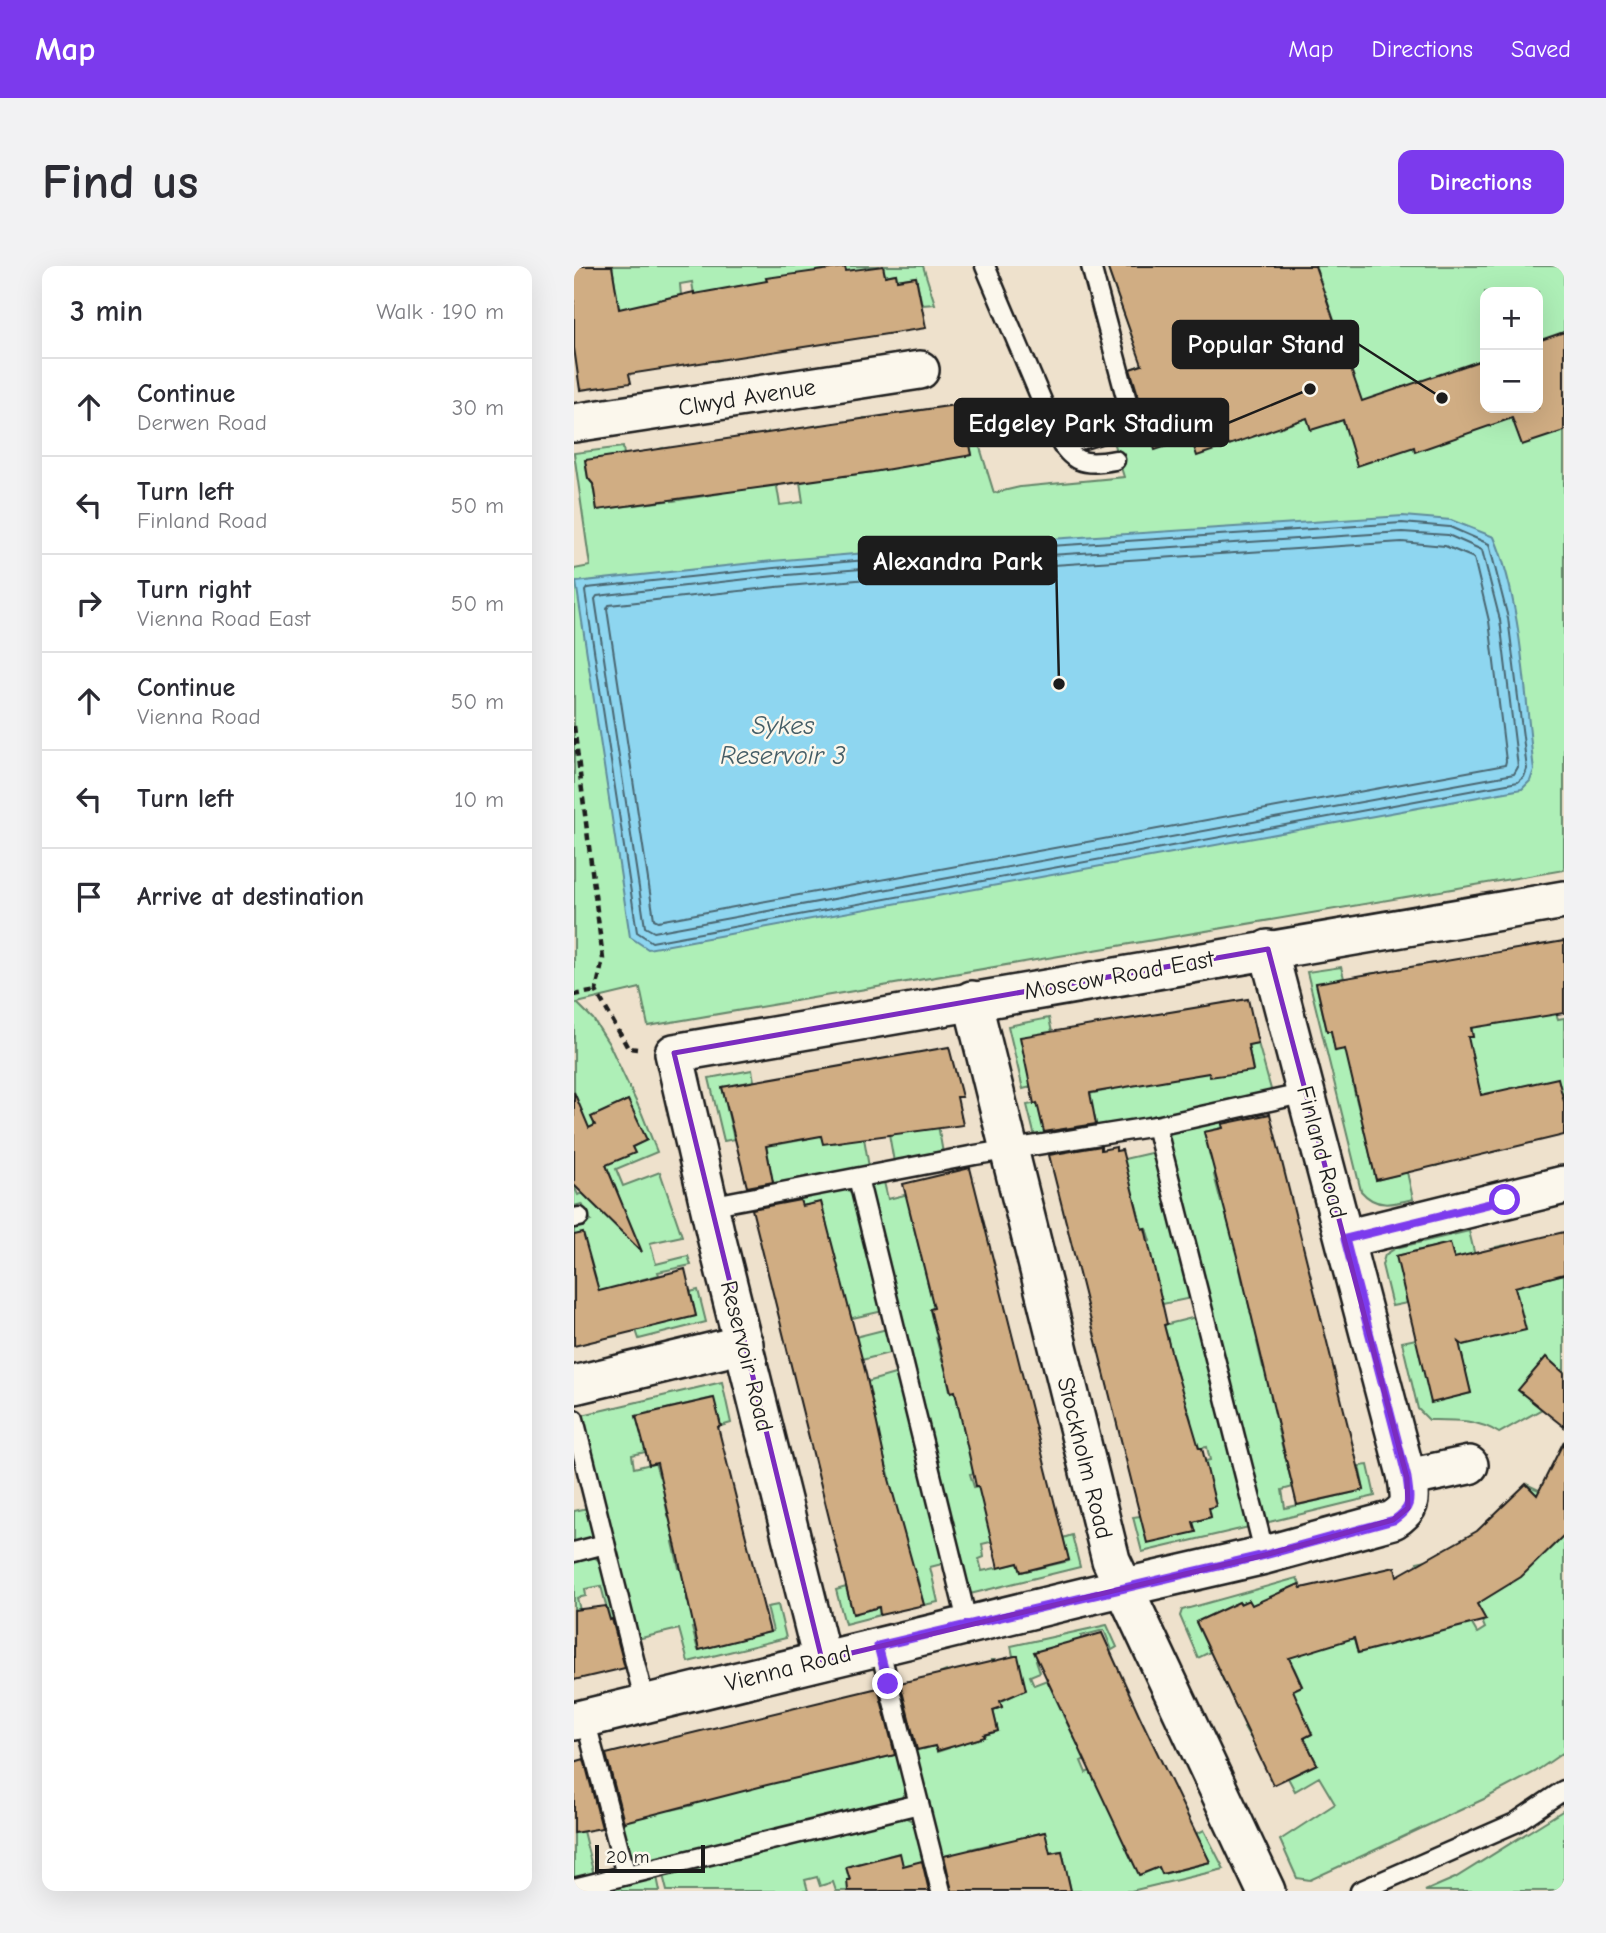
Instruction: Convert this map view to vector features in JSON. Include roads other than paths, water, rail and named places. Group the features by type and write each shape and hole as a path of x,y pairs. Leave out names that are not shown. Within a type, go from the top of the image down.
{"street":[{"name":"Clwyd Avenue","path":"574,423 920,370"},
{"name":"Moscow Road East","path":"674,1053 1564,900"},
{"name":"Finland Road","path":"1268,949 1345,1239 1407,1493"},
{"name":"Stockholm Road","path":"972,1000 1111,1560 1264,1891"},
{"name":"Reservoir Road","path":"674,1053 709,1206 822,1660"},
{"path":"1345,1239 1564,1185"},
{"path":"574,1385 744,1344"},
{"path":"1407,1493 1469,1465"},
{"name":"Vienna Road","path":"579,1720 1265,1555 1394,1520 1407,1493"}],"lane":[{"path":"985,266 1066,453 1079,461 1098,463 1115,460"},
{"path":"1062,445 1113,428 1126,420 1130,412 1091,266"},
{"path":"709,1206 975,1154 1156,1126 1306,1093"},
{"path":"1156,1126 1265,1555"},
{"path":"858,1178 968,1625"},
{"path":"574,1419 645,1703"},
{"path":"574,1552 605,1544"},
{"path":"878,1646 941,1891"},
{"path":"579,1720 626,1875"},
{"path":"1360,1891 1515,1823 1564,1790"},
{"path":"574,1888 919,1804"}],"water":[{"name":"Sykes Reservoir 3","path":"1403,516 1451,520 1494,537 1511,591 1525,682 1534,770 1530,781 1522,789 648,949 630,937 576,582 959,545"}],"place":[{"name":"Edgeley Park Stadium","path":"1310,389"},
{"name":"Popular Stand","path":"1442,398"},
{"name":"Alexandra Park","path":"1059,684"}]}
